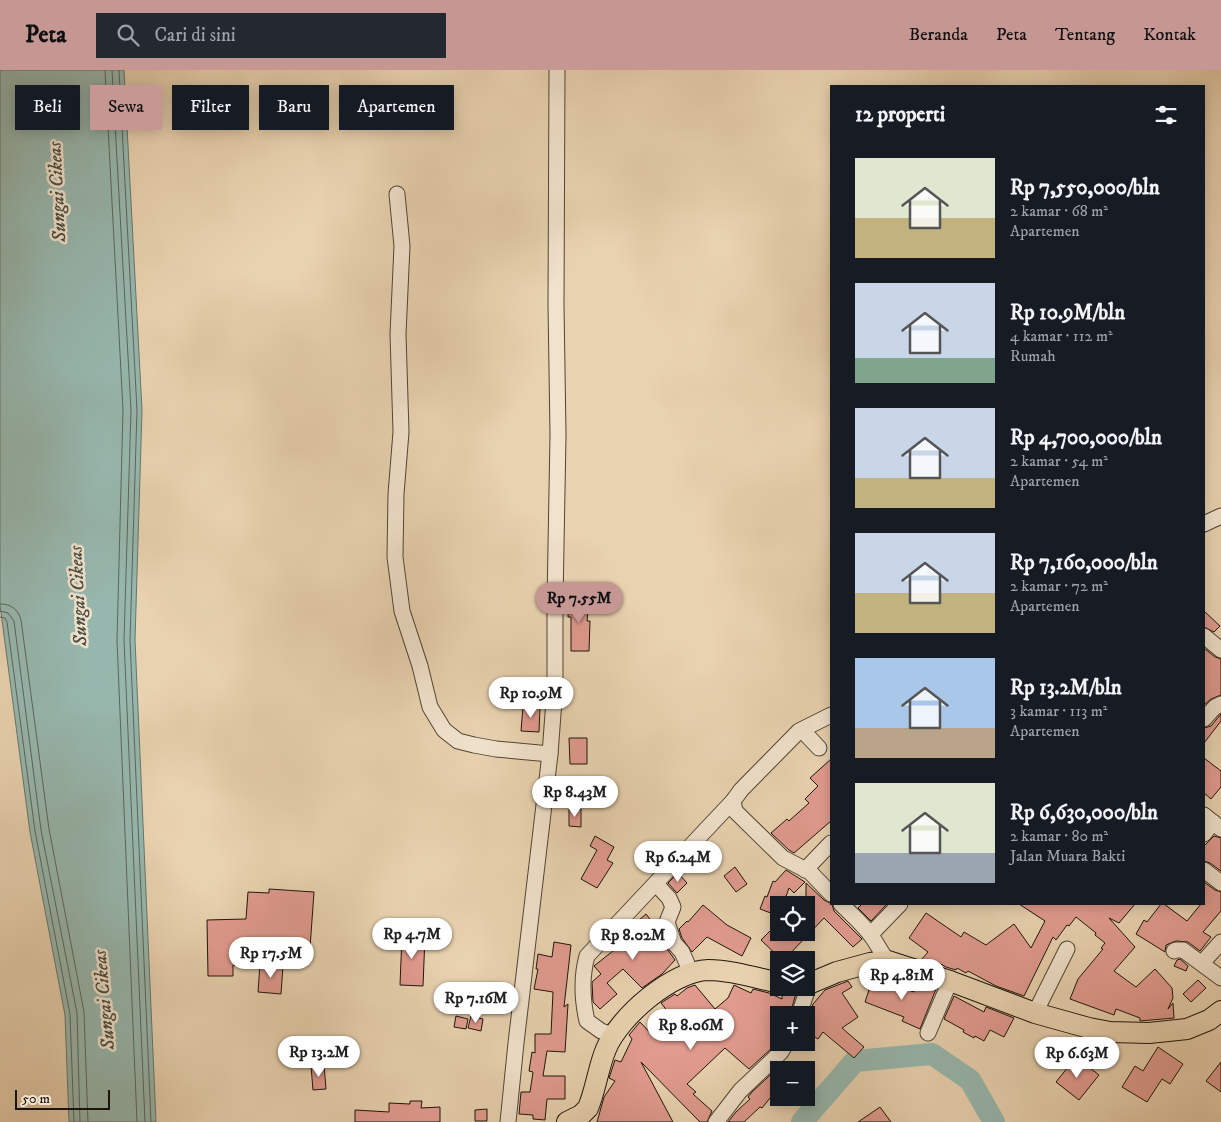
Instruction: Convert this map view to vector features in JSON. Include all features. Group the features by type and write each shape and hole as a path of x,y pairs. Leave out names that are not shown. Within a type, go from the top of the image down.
{"main road":[{"path":"815,982 838,972 870,963 888,961 950,981 1035,1013 1110,1032 1150,1033 1187,1029 1199,1026 1221,1011"},
{"path":"571,1120 588,1108 606,1050 613,1035 624,1022 657,992 690,973 707,970 731,972 770,982"}],"street":[{"path":"508,1122 550,754 555,687 558,435 556,305 558,70"},
{"path":"397,194 402,246 398,334 401,406 395,556 402,611 420,666 430,707 444,730 458,741 496,750 550,754"},
{"path":"1205,524 1221,516"},
{"path":"1205,637 1221,650"},
{"path":"1205,718 1215,707 1221,704"},
{"path":"613,1035 601,1031 586,1021 582,984 588,956 733,801 741,790 799,731 830,716"},
{"path":"802,730 819,748"},
{"path":"733,801 735,811 783,858 810,872 830,893"},
{"path":"804,870 830,844"},
{"path":"656,884 669,898 673,907 667,922 674,943 682,952 690,973"},
{"path":"842,905 871,934 880,953 888,961"},
{"path":"871,934 899,905"},
{"path":"1202,963 1221,942"},
{"path":"1035,1013 1067,949"},
{"path":"1174,951 1183,950 1221,978"},
{"path":"928,1033 950,981"},
{"path":"716,1122 740,1092 782,1051"}],"water":[{"name":"Sungai Cikeas","path":"0,70 124,70 125,85 90,85 90,130 127,130 142,410 135,640 156,1122 69,1122 65,1015 30,832 0,605"}],"building":[{"path":"569,598 589,599 587,621 590,621 589,651 571,651 571,617 568,617"},
{"path":"1205,612 1220,626 1214,632 1205,628"},
{"path":"1205,649 1215,657 1221,659 1221,695 1205,704"},
{"path":"523,706 540,707 539,732 521,731"},
{"path":"1221,714 1221,721 1205,742 1205,728 1211,726"},
{"path":"569,738 587,738 587,764 570,764"},
{"path":"1205,759 1221,771 1221,787 1211,799 1205,794"},
{"path":"830,760 830,822 794,853 771,833 787,819 789,821 809,803 805,799 818,786 810,778"},
{"path":"569,809 581,809 581,827 569,826"},
{"path":"595,836 614,847 607,860 613,863 597,888 581,879 597,850 590,846"},
{"path":"1214,836 1221,838 1221,871 1205,861 1205,845"},
{"path":"735,867 747,884 736,892 724,876"},
{"path":"786,870 805,882 794,893 789,888 786,896 770,896 770,913 760,909 773,881 775,882"},
{"path":"678,873 687,883 677,893 668,883"},
{"path":"806,883 832,905 834,911 862,939 853,947 824,918 815,927 815,896 806,896"},
{"path":"1205,883 1221,892 1221,911 1203,932 1211,937 1200,951 1188,942 1176,941 1166,945 1165,952 1136,934 1144,920 1147,922 1160,905 1165,905 1187,921 1200,905 1205,905"},
{"path":"269,889 314,892 310,948 257,945 253,968 233,965 233,976 208,976 207,920 246,919 248,892 269,893"},
{"path":"703,905 727,925 751,938 742,956 707,937 692,952 682,938 679,929"},
{"path":"861,905 886,905 871,921 858,908"},
{"path":"1021,905 1134,905 1119,923 1109,918 1135,947 1114,971 1136,987 1155,969 1172,988 1173,998 1168,1009 1173,1003 1174,1018 1140,1021 1140,1018 1116,1009 1114,1015 1070,999 1078,979 1103,949 1101,948 1105,943 1076,917 1069,926 1067,925 1056,940 1053,937 1024,996 996,986 968,971 966,973 957,968 956,970 937,962 936,964 922,959 928,952 909,938 926,913 961,937 964,932 986,945 1014,924 1031,948 1045,921"},
{"path":"646,914 656,927 658,925 665,946 675,960 662,974 642,988 623,969 607,983 617,994 600,1009 593,1002 592,982 601,974 594,966 637,932 632,926"},
{"path":"770,931 770,941 802,941 793,951 773,951 761,940"},
{"path":"402,935 425,936 423,986 400,985"},
{"path":"554,942 571,945 564,1007 568,1004 565,1052 547,1051 543,1076 565,1076 565,1099 547,1099 545,1120 533,1119 533,1115 519,1114 521,1092 530,1092 533,1072 529,1071 532,1052 535,1053 535,1034 551,1034 553,992 534,989 538,969 536,969 538,954 552,957"},
{"path":"1180,959 1188,966 1186,971 1174,966 1177,960"},
{"path":"260,964 283,966 281,994 258,992"},
{"path":"873,978 914,992 918,983 936,989 920,1029 902,1021 904,1017 865,1002"},
{"path":"1198,980 1206,988 1191,1002 1183,994"},
{"path":"848,981 852,987 842,993 858,1017 842,1028 864,1047 854,1058 823,1032 818,1039 815,1037 815,1006 812,1006 825,990"},
{"path":"695,985 715,1009 728,998 734,985 751,993 753,989 782,999 782,996 795,996 792,1006 770,1006 770,1050 749,1069 725,1048 687,1084 696,1092 693,1094 712,1111 707,1122 700,1122 641,1062 673,1122 597,1122 604,1097 615,1081 609,1078 615,1060 621,1062 632,1039 629,1035 640,1022 655,1038 675,1021 661,1003 675,994 677,996 687,988"},
{"path":"954,996 984,1012 986,1007 1014,1018 1004,1037 990,1030 984,1041 975,1036 974,1038 944,1019"},
{"path":"456,1016 468,1019 466,1029 454,1027"},
{"path":"471,1016 483,1019 481,1031 468,1028"},
{"path":"1158,1047 1183,1064 1170,1084 1162,1079 1147,1102 1122,1087 1135,1066 1143,1071"},
{"path":"1076,1057 1099,1075 1079,1100 1056,1082"},
{"path":"1221,1062 1221,1092 1206,1081"},
{"path":"324,1065 326,1089 313,1090 311,1066"},
{"path":"770,1075 770,1098 762,1108 760,1107 744,1122 728,1122 750,1099 748,1097"},
{"path":"410,1101 422,1101 421,1108 440,1107 440,1122 355,1122 355,1110 389,1112 389,1103 410,1104"},
{"path":"880,1107 891,1122 858,1122"},
{"path":"487,1109 487,1121 475,1121 475,1110"}],"waterway":[{"path":"802,1122 855,1061 932,1054 970,1080 994,1122"}]}
